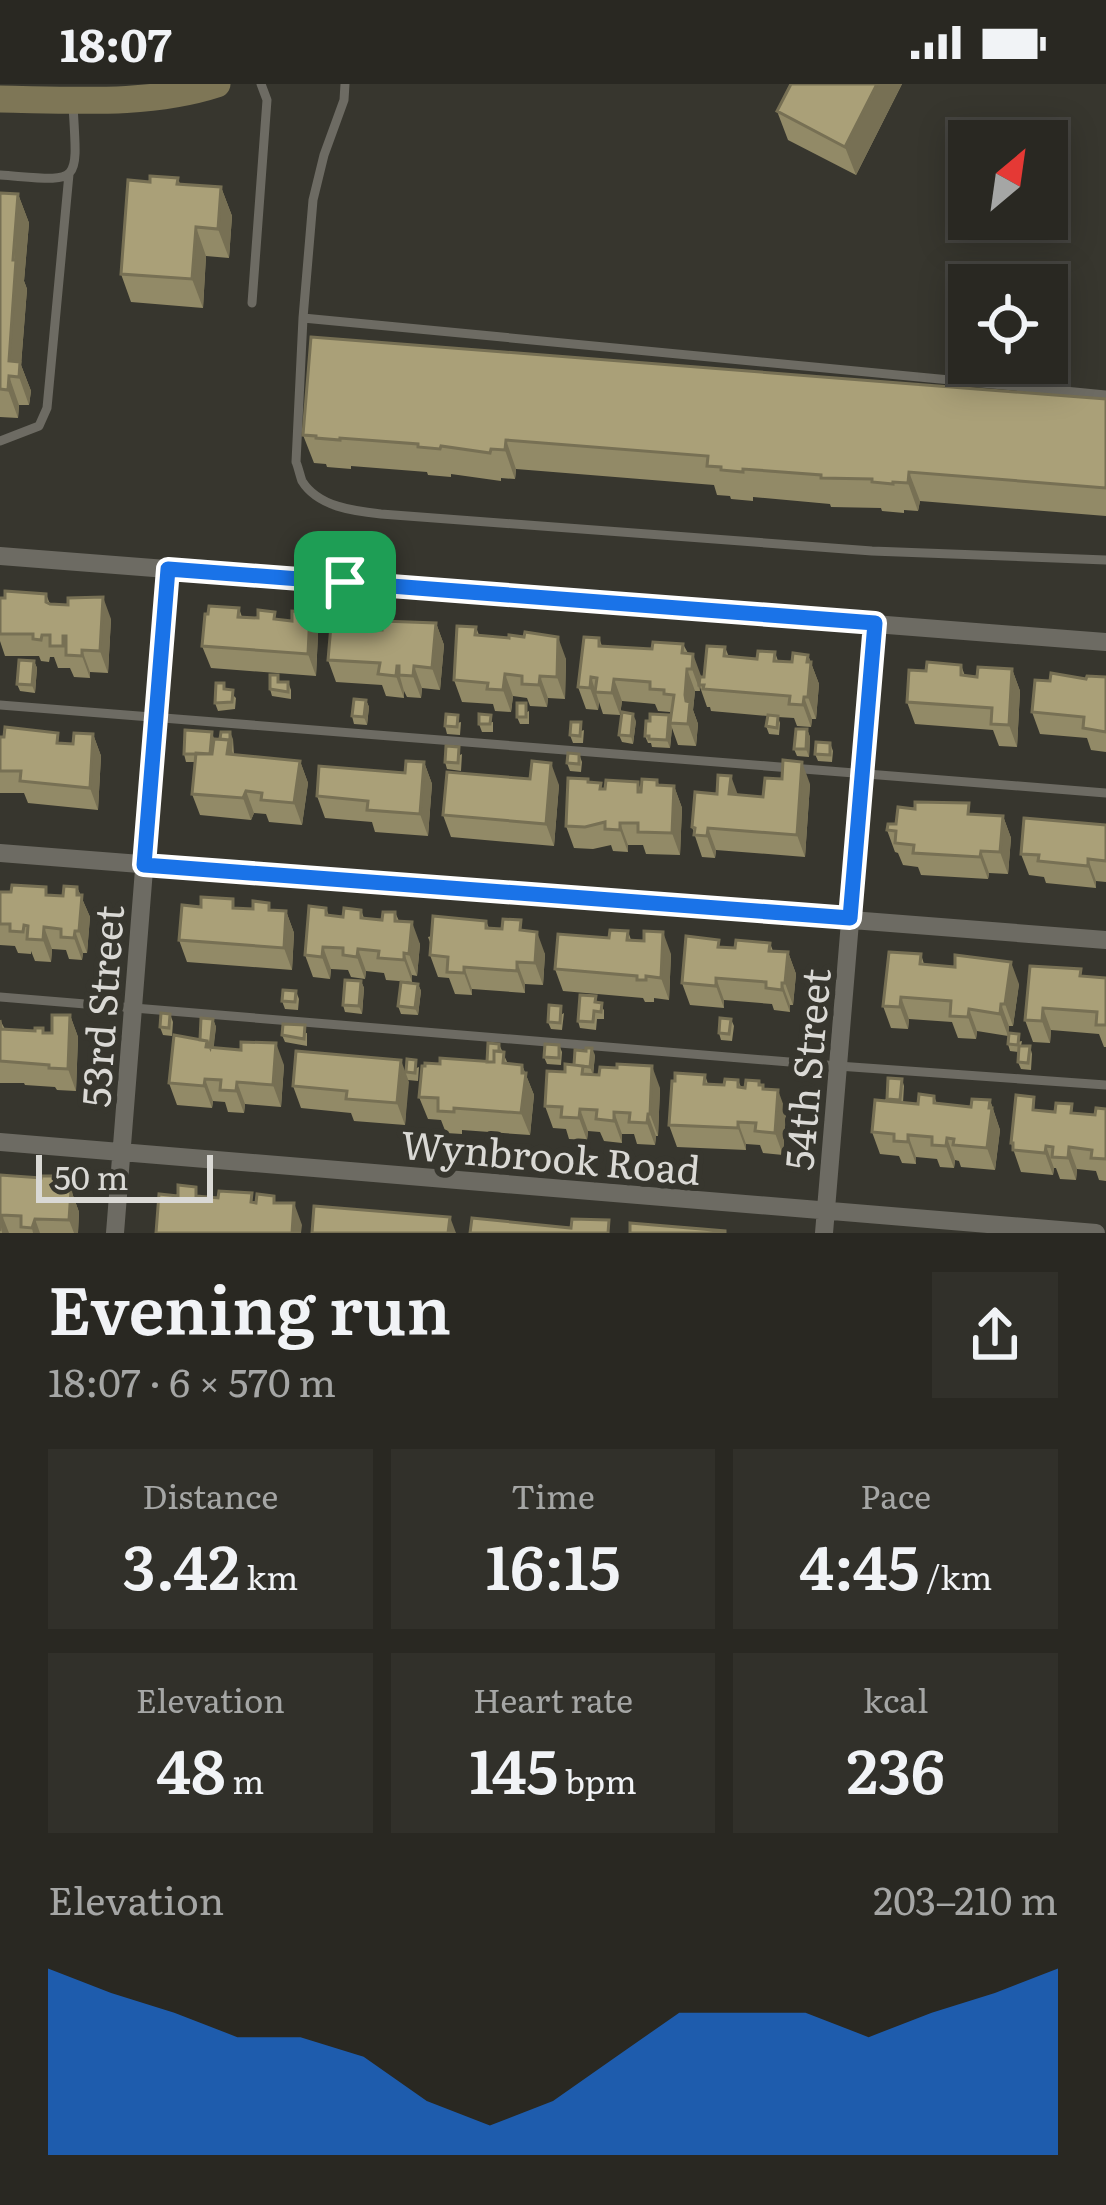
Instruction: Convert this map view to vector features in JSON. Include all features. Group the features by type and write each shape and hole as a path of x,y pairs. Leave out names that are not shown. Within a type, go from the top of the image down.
{"street":[{"path":"0,99 144,99 217,84"},
{"path":"0,556 1106,642"},
{"name":"53rd Street","path":"115,1233 168,569"},
{"name":"54th Street","path":"824,1233 875,623"},
{"path":"0,853 1106,940"},
{"name":"Wynbrook Road","path":"0,1142 1096,1233"}],"lane":[{"path":"252,303 267,100 261,84"},
{"path":"345,84 313,200 303,318 296,462 301,480 317,496 345,510 849,549 1106,560"},
{"path":"0,175 60,179 69,174 76,154 72,100"},
{"path":"0,441 39,426 47,408 69,174"},
{"path":"303,318 1106,395"},
{"path":"0,705 1106,793"},
{"path":"0,997 1106,1085"}],"building":[{"path":"791,84 877,84 845,147 777,111"},
{"path":"150,176 178,178 177,184 221,187 218,229 196,227 192,279 121,274 128,180 150,182"},
{"path":"0,193 18,194 9,361 20,362 19,377 9,376 8,390 0,389"},
{"path":"311,337 1106,399 1106,488 909,472 908,483 893,484 743,472 707,466 708,456 506,440 505,450 491,449 490,453 316,438 303,435"},
{"path":"5,591 46,594 50,604 103,597 100,651 66,655 66,636 63,646 50,646 50,635 42,635 41,640 33,639 33,634 0,634 0,598 5,598"},
{"path":"209,606 239,608 238,617 258,618 258,610 275,612 274,619 292,621 292,611 310,612 308,654 202,646"},
{"path":"347,616 366,618 365,629 382,630 382,621 436,623 432,668 414,666 413,676 399,675 397,666 396,676 378,674 380,663 328,660 331,625 346,626"},
{"path":"457,626 476,627 475,635 509,638 524,637 525,632 558,637 557,677 540,676 539,685 522,684 522,676 505,674 503,690 487,689 488,683 454,680"},
{"path":"584,637 599,638 599,646 652,649 653,642 683,644 682,653 693,654 685,695 690,702 688,724 670,723 674,695 650,689 650,682 614,679 612,693 595,692 597,678 591,677 590,688 578,687"},
{"path":"707,646 725,647 724,656 757,659 758,651 775,652 774,661 792,662 793,653 808,655 808,697 803,705 789,704 790,696 703,689 699,685"},
{"path":"19,660 34,661 32,685 17,684"},
{"path":"927,662 961,665 961,675 977,677 978,667 1012,669 1009,725 991,724 992,708 907,702 909,670 926,671"},
{"path":"1051,673 1106,677 1106,732 1083,728 1084,717 1032,712 1035,680 1050,681"},
{"path":"270,675 278,675 278,682 288,682 288,692 270,689"},
{"path":"216,683 233,690 232,702 215,703"},
{"path":"354,699 366,700 364,717 352,716"},
{"path":"517,703 526,703 526,717 517,717"},
{"path":"622,712 633,714 631,736 619,735"},
{"path":"446,714 458,715 457,727 445,726"},
{"path":"479,714 491,715 490,724 479,724"},
{"path":"650,714 669,715 667,740 645,736"},
{"path":"768,715 778,716 777,728 766,726"},
{"path":"571,722 581,722 580,736 570,735"},
{"path":"5,727 58,733 57,743 73,744 74,733 93,734 90,788 20,781 21,771 0,771 0,737"},
{"path":"796,729 807,729 806,749 794,749"},
{"path":"185,730 212,732 210,754 184,754"},
{"path":"214,739 229,740 227,754 300,761 294,803 261,800 262,793 246,791 243,798 192,794 196,753 212,754"},
{"path":"816,742 830,743 830,755 815,754"},
{"path":"446,746 459,747 458,763 445,762"},
{"path":"568,753 579,754 579,764 567,763"},
{"path":"783,760 802,762 797,835 708,828 707,836 694,835 695,792 717,794 718,775 731,776 729,794 763,797 765,778 782,779"},
{"path":"406,761 424,762 420,814 367,810 368,801 317,796 319,766 405,773"},
{"path":"532,761 551,763 546,824 443,815 447,772 530,779"},
{"path":"568,778 601,783 600,789 605,789 606,780 638,782 638,792 642,779 674,786 672,833 638,832 638,823 620,823 620,830 605,829 605,822 566,826"},
{"path":"915,802 969,803 968,814 1003,816 1000,852 981,851 980,857 913,853 914,845 895,843 896,831 887,830 888,824 896,824 898,807 915,809"},
{"path":"1024,818 1106,825 1106,861 1088,859 1088,866 1038,861 1039,855 1021,854"},
{"path":"12,885 46,887 46,895 63,896 64,886 77,887 77,895 82,895 79,931 74,938 61,937 61,929 44,927 43,940 27,939 28,926 24,925 23,932 0,924 0,892 11,892"},
{"path":"201,897 233,899 233,908 253,909 253,901 269,903 269,910 286,911 284,948 179,940 182,905 201,907"},
{"path":"309,906 343,917 344,908 361,910 361,918 382,920 383,912 395,912 395,921 412,922 409,954 404,953 404,960 378,958 379,951 358,949 357,957 343,955 343,948 323,947 322,957 305,955"},
{"path":"433,916 486,921 486,928 502,929 503,919 521,920 520,930 537,932 535,963 517,962 517,971 464,967 464,973 447,972 448,957 430,955"},
{"path":"610,930 628,931 627,940 644,941 644,931 663,932 661,978 637,980 637,976 555,969 558,934 609,938"},
{"path":"686,936 719,940 718,947 735,948 736,940 770,943 769,951 788,952 782,990 766,988 766,982 716,978 716,986 682,983"},
{"path":"889,952 921,954 920,964 955,967 955,955 1011,962 1000,1014 969,1009 968,1017 950,1016 951,1001 901,997 900,1007 883,1006"},
{"path":"1030,966 1081,969 1080,976 1106,978 1106,1025 1096,1025 1097,1012 1043,1008 1042,1021 1025,1020"},
{"path":"345,980 361,981 359,1006 343,1005"},
{"path":"401,982 418,984 415,1008 398,1006"},
{"path":"283,990 296,991 295,1002 282,1001"},
{"path":"580,995 596,996 595,1002 602,1003 601,1012 594,1011 593,1022 578,1021"},
{"path":"549,1005 561,1006 560,1023 548,1022"},
{"path":"161,1013 170,1014 169,1028 160,1027"},
{"path":"52,1015 70,1015 68,1069 0,1061 0,1020 1,1029 43,1028 43,1033 52,1033"},
{"path":"201,1018 213,1019 210,1047 200,1040"},
{"path":"720,1018 731,1019 729,1034 719,1033"},
{"path":"283,1024 305,1025 304,1039 282,1035"},
{"path":"1009,1033 1019,1034 1018,1045 1008,1044"},
{"path":"174,1035 207,1041 206,1047 241,1050 241,1042 276,1043 273,1085 237,1082 236,1091 220,1090 221,1080 205,1079 204,1086 169,1083"},
{"path":"488,1043 499,1044 494,1062 487,1062"},
{"path":"545,1044 559,1045 559,1058 544,1057"},
{"path":"1019,1046 1030,1046 1028,1063 1018,1062"},
{"path":"592,1048 590,1067 574,1065 575,1050"},
{"path":"296,1051 401,1060 397,1103 346,1099 347,1091 293,1086"},
{"path":"494,1051 504,1052 503,1063 522,1065 526,1073 521,1113 438,1111 438,1098 419,1097 425,1063 440,1064 440,1058 494,1062"},
{"path":"407,1059 416,1060 415,1073 406,1072"},
{"path":"565,1064 583,1066 582,1074 599,1075 600,1067 617,1068 617,1064 652,1066 647,1123 629,1122 630,1113 614,1112 614,1121 596,1119 597,1110 580,1109 579,1118 561,1117 562,1107 545,1106 547,1071 565,1072"},
{"path":"675,1073 705,1075 704,1084 738,1080 738,1087 745,1088 746,1080 759,1081 763,1089 778,1090 775,1133 755,1131 756,1123 738,1122 738,1128 669,1125"},
{"path":"888,1078 902,1079 900,1100 887,1099"},
{"path":"919,1094 934,1096 934,1103 971,1107 972,1099 990,1100 987,1148 953,1145 954,1139 947,1138 946,1146 932,1145 932,1137 908,1135 908,1142 894,1141 894,1134 872,1132 875,1100 918,1104"},
{"path":"1016,1095 1034,1097 1033,1110 1055,1112 1056,1103 1072,1104 1071,1113 1095,1115 1096,1108 1106,1109 1106,1159 1091,1158 1092,1150 1069,1147 1068,1158 1052,1157 1053,1147 1046,1146 1045,1153 1013,1150"},
{"path":"0,1175 57,1176 56,1190 71,1190 69,1220 35,1219 32,1228 21,1227 21,1216 2,1215 0,1231"},
{"path":"178,1185 196,1187 196,1196 218,1198 219,1191 252,1193 251,1202 256,1203 257,1194 274,1196 274,1203 294,1203 292,1233 156,1233 159,1194 178,1196"},
{"path":"314,1206 450,1217 448,1233 312,1233"},
{"path":"472,1218 571,1228 572,1219 609,1220 608,1233 470,1233"},
{"path":"630,1223 725,1231 725,1233 630,1233"}],"route":[{"path":"168,569 345,582 875,623 850,918 144,865 168,569"}]}
